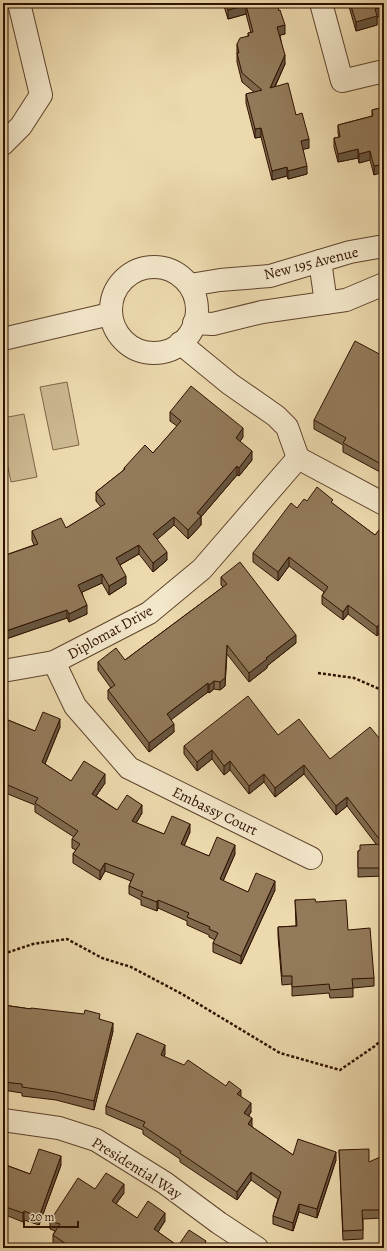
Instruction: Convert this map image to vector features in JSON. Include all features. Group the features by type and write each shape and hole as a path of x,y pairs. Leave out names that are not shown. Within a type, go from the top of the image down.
{"street":[{"path":"3,144 21,126 41,95 19,3"},
{"path":"321,3 342,81 384,71"},
{"name":"New 195 Avenue","path":"190,285 220,280 270,276 350,252 384,246"},
{"path":"320,261 326,303"},
{"path":"152,267 166,268 179,275 190,285 196,299 197,313 193,327 185,339 174,348 160,352 145,352 132,348 121,339 114,327 110,314 112,300 117,287 126,276 138,269 152,267"},
{"path":"194,323 213,324 262,312 346,300 384,284"},
{"path":"3,339 110,314"},
{"path":"180,343 230,384 276,416 287,427 298,458 384,504"},
{"name":"Diplomat Drive","path":"3,671 54,662 149,613 202,569 298,458"},
{"name":"Embassy Court","path":"54,662 75,706 129,768 311,858"},
{"name":"Presidential Way","path":"3,1120 59,1128 96,1140 165,1184 257,1248"}],"path":[{"path":"318,673 354,678 384,691"},
{"path":"3,954 33,944 67,939 102,958 131,967 182,994 280,1053 340,1070 375,1046 384,1037"}],"shaded area":[{"path":"67,382 79,445 53,450 40,387"},
{"path":"24,414 37,477 11,482 3,443 3,418"}],"building":[{"path":"226,3 277,3 285,25 277,27 285,55 270,88 288,83 296,115 302,113 309,139 301,141 307,166 288,171 287,167 272,171 261,128 255,129 246,94 262,90 242,73 237,53 239,53 237,44 240,38 249,36 248,33 253,32 246,5 228,10"},
{"path":"350,3 384,3 384,6 375,9 377,16 356,22"},
{"path":"384,107 384,164 374,166 370,151 359,154 358,149 338,154 334,138 340,137 338,125 373,116 372,110"},
{"path":"355,341 383,356 380,362 384,364 384,467 343,443 346,438 314,420"},
{"path":"191,386 243,428 236,438 252,451 239,468 237,466 197,513 201,516 188,530 174,517 153,534 167,552 153,563 139,545 116,558 126,576 109,586 102,574 78,585 87,605 69,614 67,610 3,632 3,556 38,544 32,531 61,518 66,528 105,504 96,492 125,469 124,468 145,445 153,453 181,421 170,412"},
{"path":"317,487 333,500 331,502 375,535 382,526 384,528 384,619 377,627 348,605 343,612 322,596 328,587 289,557 278,572 253,553 291,503 297,508 304,499 307,501"},
{"path":"240,562 296,635 249,673 227,645 225,678 220,682 214,681 209,685 208,683 167,714 174,724 149,743 108,690 115,685 98,662 116,648 125,660 227,584 221,577"},
{"path":"248,696 278,735 299,719 330,759 370,727 384,744 384,868 358,868 358,851 360,850 360,845 383,844 347,797 336,806 304,765 275,788 264,774 249,786 230,761 224,766 212,750 197,762 184,746"},
{"path":"43,712 60,719 42,762 71,781 84,761 105,774 92,794 117,810 127,795 142,805 132,821 164,834 172,816 190,824 181,844 209,856 217,837 235,845 220,879 248,892 256,873 275,881 241,956 213,943 218,933 209,929 210,927 187,917 189,913 158,900 157,902 141,896 143,892 129,886 134,874 105,863 100,871 73,854 80,844 72,839 78,831 35,803 38,798 3,783 3,718 35,731"},
{"path":"315,899 316,902 346,900 348,930 370,928 374,978 352,979 353,988 330,990 329,984 292,987 292,976 282,976 278,927 297,926 295,900"},
{"path":"3,1005 84,1014 85,1010 100,1014 99,1019 113,1023 94,1101 56,1092 22,1087 22,1084 3,1082"},
{"path":"137,1033 165,1045 161,1055 184,1065 188,1060 226,1086 229,1081 241,1090 237,1094 251,1103 244,1113 252,1118 248,1124 293,1155 298,1139 336,1152 317,1209 299,1204 293,1223 273,1216 281,1192 251,1172 237,1192 180,1153 181,1151 143,1126 145,1122 106,1106"},
{"path":"39,1149 61,1156 39,1217 24,1211 23,1213 3,1206 3,1164 30,1174"},
{"path":"369,1149 369,1162 380,1157 382,1210 362,1210 363,1230 343,1231 339,1150"},
{"path":"106,1173 124,1184 112,1201 137,1218 148,1201 165,1213 154,1229 178,1246 189,1230 206,1241 205,1244 211,1248 72,1248 53,1235 60,1224 50,1221 78,1178 95,1189"}]}
